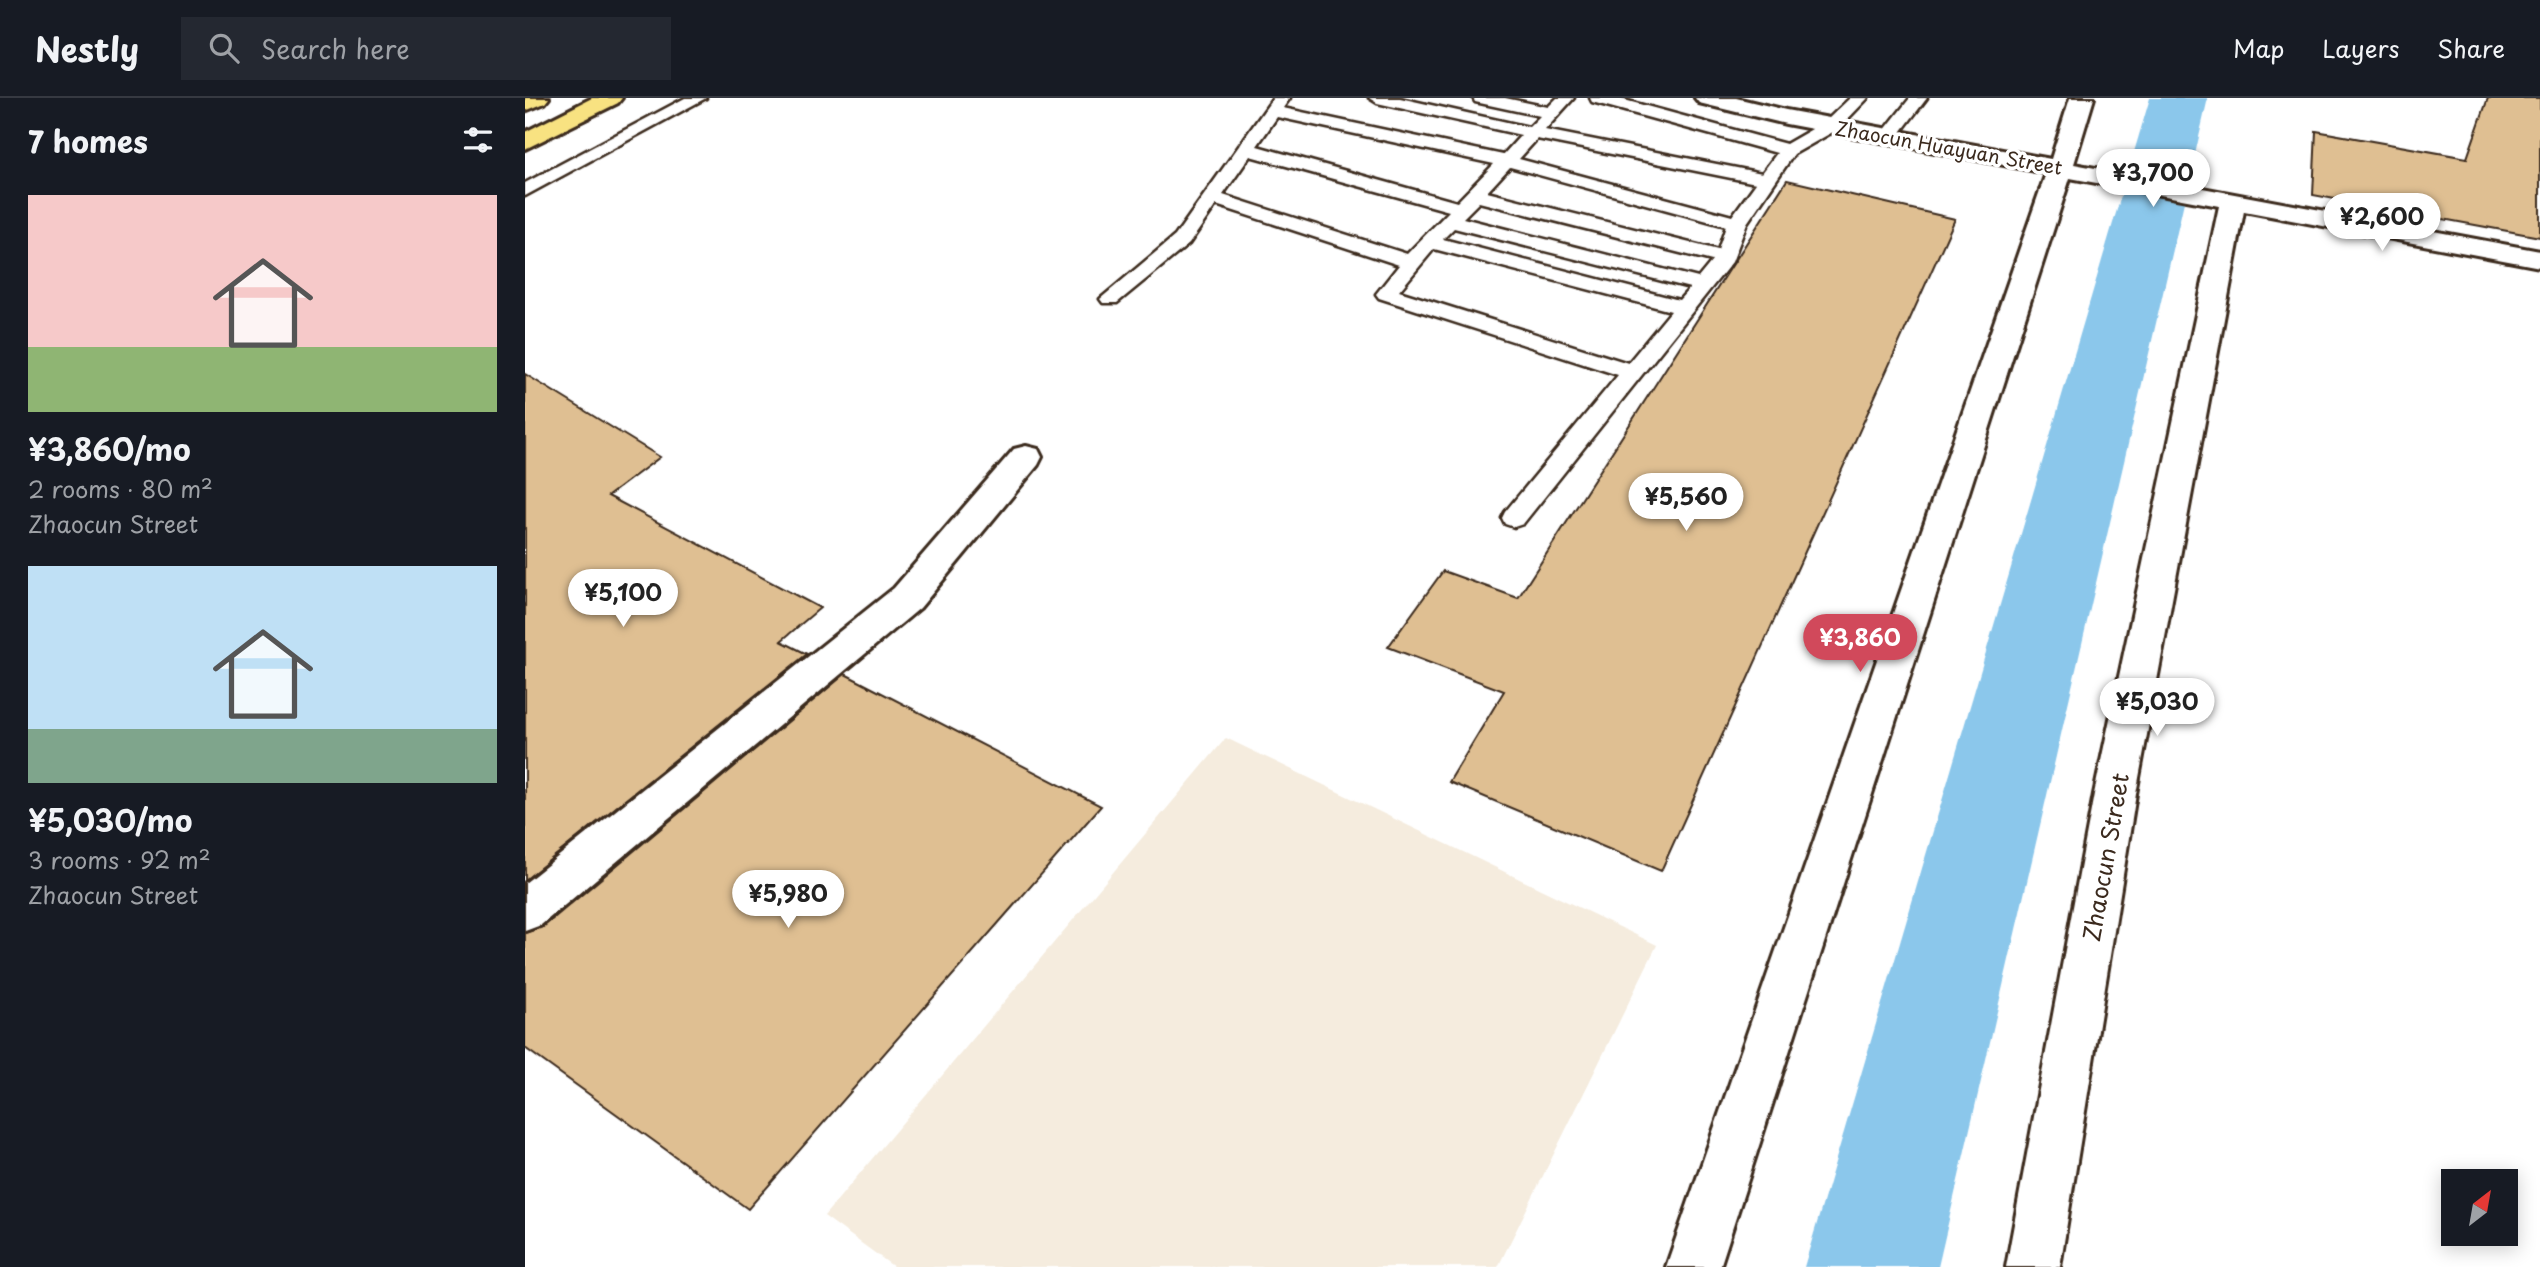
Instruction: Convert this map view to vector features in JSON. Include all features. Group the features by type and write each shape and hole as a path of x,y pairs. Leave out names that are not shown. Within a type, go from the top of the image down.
{"main road":[{"path":"525,104 537,98"},
{"path":"525,142 610,98"}],"street":[{"name":"Zhaocun Huayuan Street","path":"1707,98 1832,125 2540,259"},
{"path":"1693,1267 2079,171 2082,98"},
{"name":"Zhaocun Street","path":"2033,1267 2115,794 2225,199"},
{"path":"525,910 907,598 1026,457"}],"lane":[{"path":"525,190 698,98"},
{"path":"1377,98 1533,133 1768,180"},
{"path":"1481,98 1552,113"},
{"path":"1566,98 1411,262 1386,294 1632,372"},
{"path":"1598,98 1788,150"},
{"path":"1514,518 1725,258 1737,223 1788,150 1832,125 1860,98"},
{"path":"1889,135 1919,98"},
{"path":"1110,299 1182,240 1277,105 1507,161 1737,223"},
{"path":"1246,149 1462,208 1703,285"},
{"path":"1212,198 1411,262"},
{"path":"1462,208 1725,258"},
{"path":"1431,242 1684,308"}],"shaded area":[{"path":"1226,738 1657,945 1498,1267 894,1267 824,1216"}],"building":[{"path":"2488,98 2540,98 2540,237 2313,195 2316,131 2467,158"},
{"path":"1787,180 1955,219 1661,871 1449,782 1504,691 1388,647 1443,571 1518,598"},
{"path":"525,374 660,457 608,496 820,608 781,641 807,654 525,880"},
{"path":"845,674 1101,806 748,1209 525,1048 525,933 543,927"}],"waterway":[{"path":"1871,1267 2179,98"}]}
